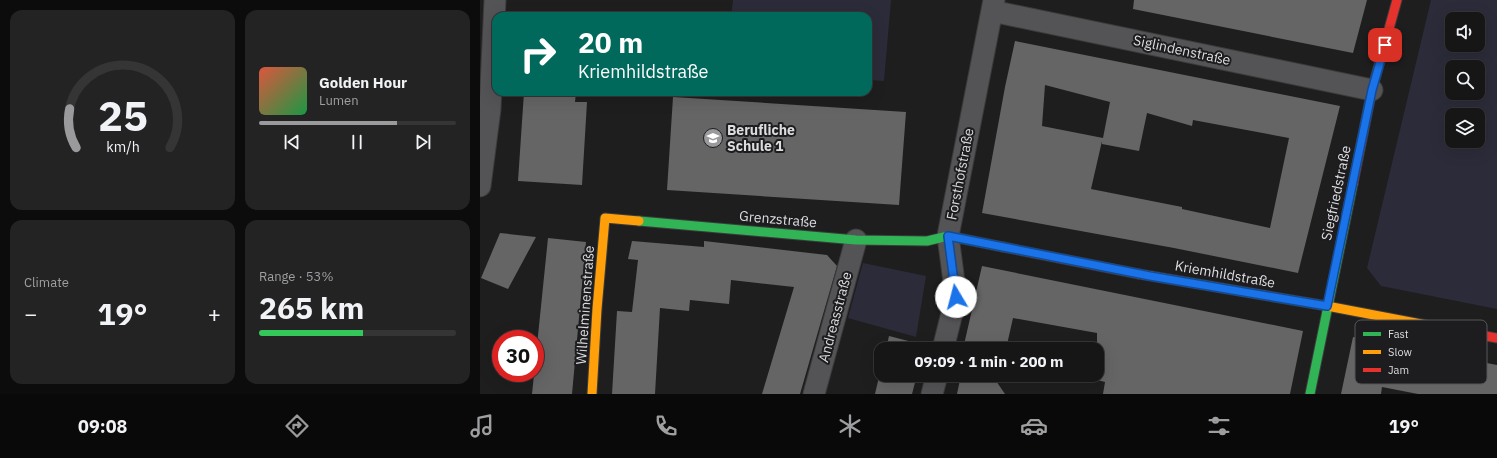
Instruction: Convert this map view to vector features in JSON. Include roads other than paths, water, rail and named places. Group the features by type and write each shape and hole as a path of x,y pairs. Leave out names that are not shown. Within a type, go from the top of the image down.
{"street":[{"path":"494,0 494,12"},
{"name":"Siegfriedstraße","path":"1310,394 1372,90 1397,0"},
{"name":"Siglindenstraße","path":"993,5 1372,90"},
{"name":"Forsthofstraße","path":"945,342 956,297 948,236 993,5"},
{"path":"480,186 490,109 492,54"},
{"name":"Grenzstraße","path":"605,218 856,240 927,240 948,236"},
{"name":"Wilhelminenstraße","path":"592,394 597,309 605,218"},
{"name":"Kriemhildstraße","path":"948,236 1150,276 1401,320"},
{"name":"Andreasstraße","path":"814,394 856,240"},
{"name":"Kriemhildstraße","path":"1487,336 1497,338"},
{"path":"932,394 935,382"}],"place":[{"name":"Berufliche Schule 1","path":"713,138"}]}
